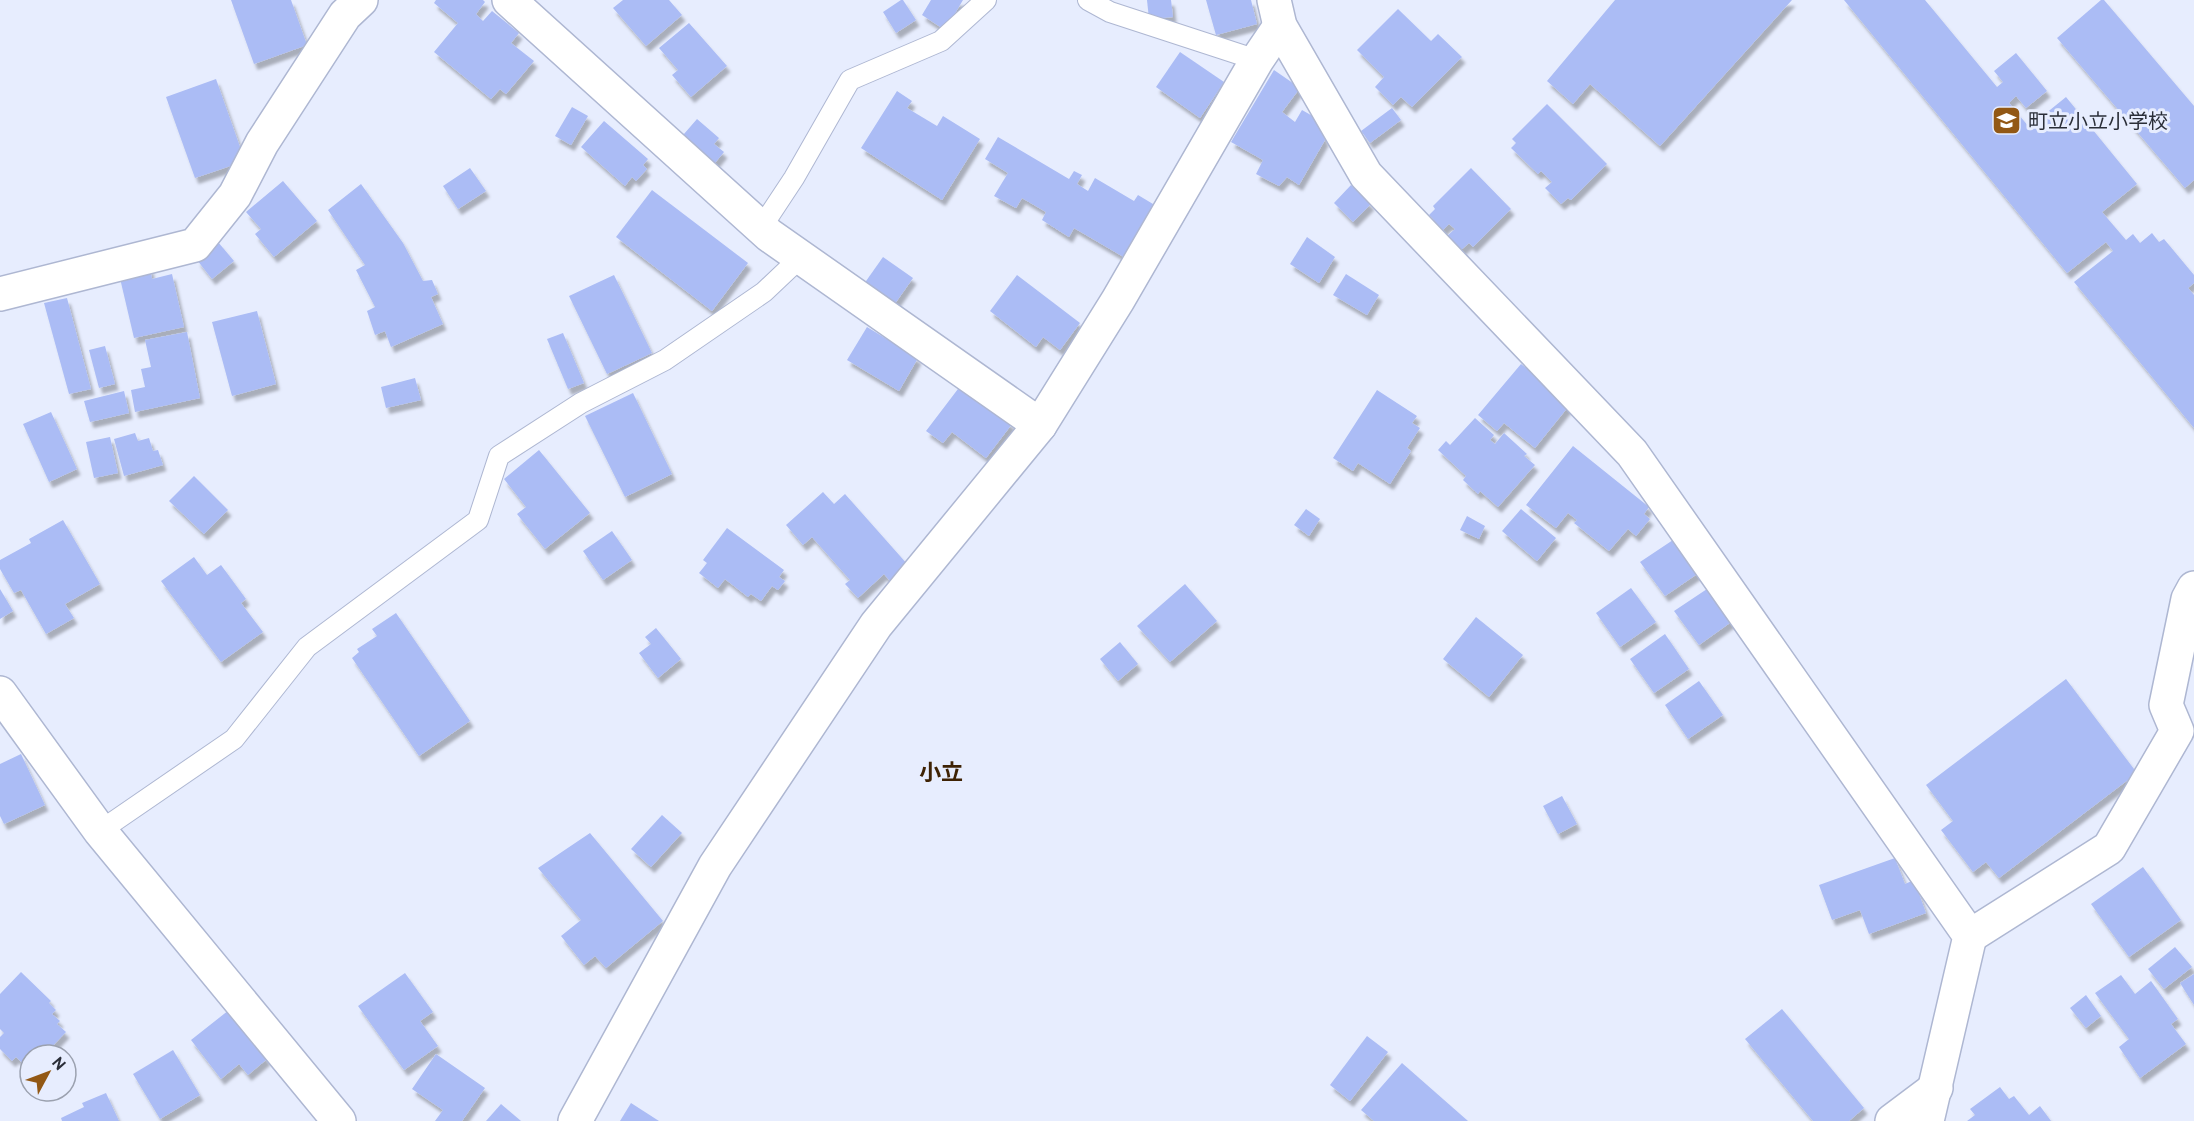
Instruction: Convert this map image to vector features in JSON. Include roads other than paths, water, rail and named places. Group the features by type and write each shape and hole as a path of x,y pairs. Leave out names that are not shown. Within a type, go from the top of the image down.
{"street":[{"path":"0,294 195,245 235,195 262,143 345,15 361,0"},
{"path":"509,0 761,228 1040,425"},
{"path":"575,1121 715,866 876,625 1040,425 1118,300 1257,60 1277,13"},
{"path":"1277,13 1366,176 1632,453 1970,936"},
{"path":"1927,1121 1970,936 2109,848 2185,734 2166,705 2188,599 2194,588"},
{"path":"0,693 100,831 339,1121"},
{"path":"1892,1121 1936,1088"}],"lane":[{"path":"761,228 794,178 850,80 941,41 986,0"},
{"path":"1088,0 1110,12 1257,60"},
{"path":"100,831 234,739 307,647 478,520 499,456 581,403 665,360 764,292 801,257"}],"place":[{"name":"町立小立小学校","path":"2007,121"}],"district":[{"name":"小立","path":"941,772"}]}
